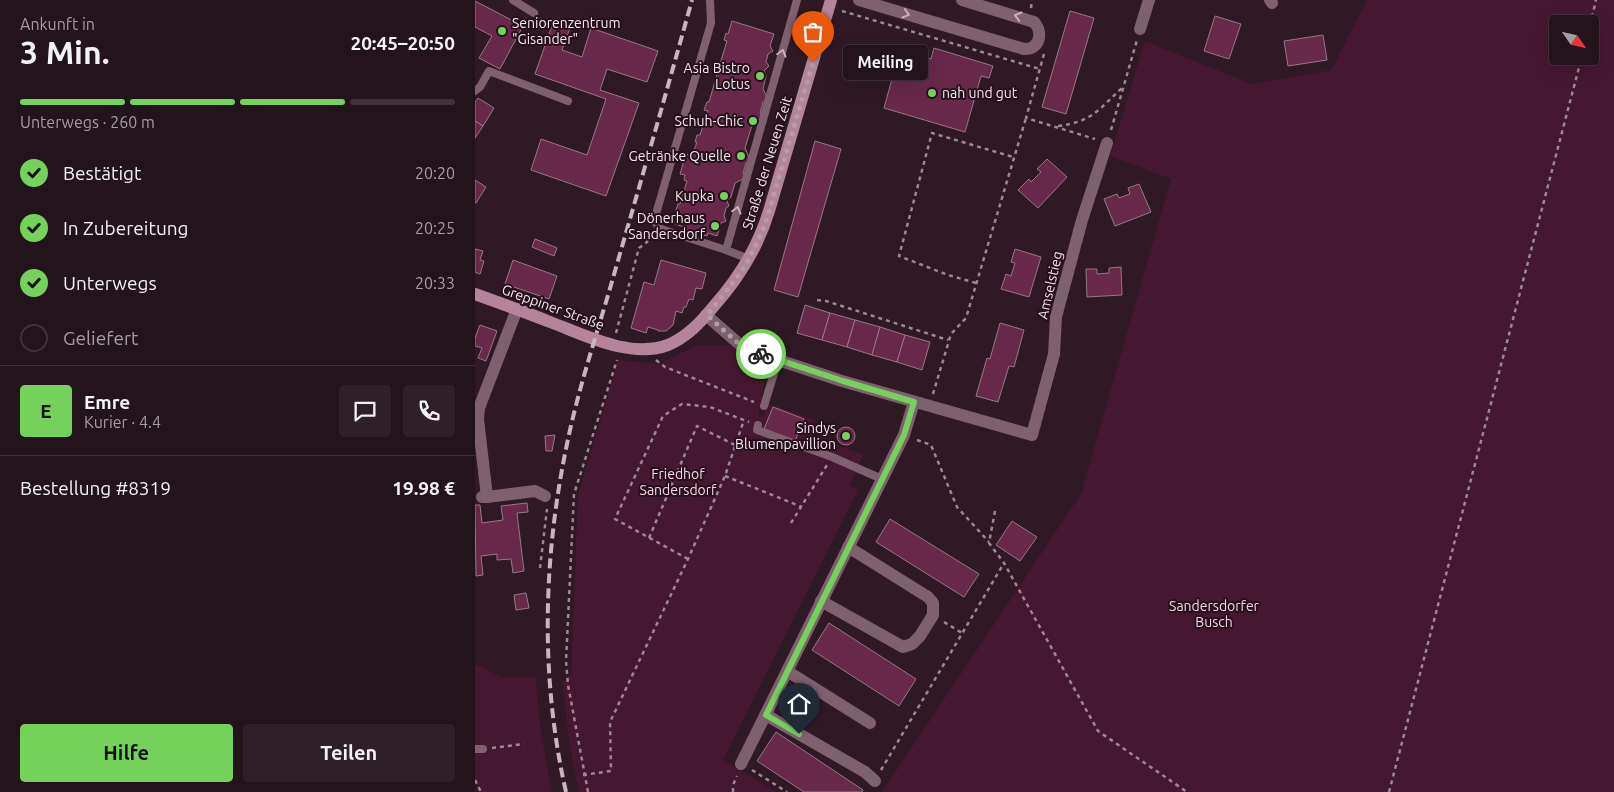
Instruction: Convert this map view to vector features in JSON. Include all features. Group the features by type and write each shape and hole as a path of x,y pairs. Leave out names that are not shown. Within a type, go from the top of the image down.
{"street":[{"path":"859,0 1023,48 1030,49 1039,40 1041,33 1039,27 1034,22 962,0"},
{"path":"1140,28 1149,0"},
{"name":"Straße der Neuen Zeit","path":"617,345 644,349 667,345 679,340 707,315 724,296 749,259 765,225 830,3"},
{"name":"Amselstieg","path":"929,406 1031,435 1054,354 1056,317 1082,220 1107,143"},
{"name":"Greppiner Straße","path":"475,294 617,345"},
{"path":"517,309 479,408 477,419 484,497 535,491 545,496"},
{"path":"707,315 738,343 757,353 929,406"},
{"path":"741,764 904,435 914,402"},
{"path":"821,601 903,647 912,644 920,636 933,615 933,603 928,597 848,547"},
{"path":"787,671 870,722"},
{"path":"766,715 865,772 875,781"}],"lane":[{"path":"513,0 534,13"},
{"path":"710,0 711,23 654,221 661,229 749,259"},
{"path":"726,250 797,0"},
{"path":"475,91 480,87 489,71 568,101"},
{"path":"764,406 778,360"},
{"path":"758,426 757,430 832,457 882,479"}],"path":[{"path":"1592,15 1596,0"},
{"path":"830,3 1040,69"},
{"path":"1026,118 1107,143 1140,28"},
{"path":"929,406 948,340 966,318 1046,50 1039,40"},
{"path":"1389,792 1580,65"},
{"path":"1055,126 1076,124 1091,116 1123,87"},
{"path":"976,283 948,275 899,256 932,133 1013,157"},
{"path":"588,792 583,775 566,661 574,494 617,345 639,248 647,242 654,221"},
{"path":"817,300 826,301 948,340"},
{"path":"644,349 665,367 764,406"},
{"path":"688,559 615,520 663,416 682,404 710,407 758,426"},
{"path":"583,775 611,771 610,722 688,559 725,476 744,420"},
{"path":"649,538 697,426 735,445"},
{"path":"904,435 931,445 957,507 1004,563 1098,731 1187,792"},
{"path":"791,523 832,457"},
{"path":"725,476 802,507"},
{"path":"540,568 548,504 545,496"},
{"path":"989,543 995,511"},
{"path":"875,781 1004,563"},
{"path":"933,615 962,633"},
{"path":"479,749 524,744"},
{"path":"741,764 787,792"},
{"path":"475,780 481,792"}],"green space":[{"name":"Sandersdorfer Busch","path":"1367,0 1614,0 1614,792 882,792 1081,494 1171,179 1110,156 1145,41 1251,84 1331,70"},
{"name":"Friedhof Sandersdorf","path":"697,345 729,345 758,359 767,371 758,415 764,417 766,403 815,420 811,434 863,455 850,485 858,490 723,760 777,792 579,792 569,743 563,683 571,675 578,495 618,360 659,364"},
{"path":"478,665 503,678 535,677 542,739 552,792 480,792 475,781 475,666"}],"building":[{"name":"Seniorenzentrum \"Gisander\"","path":"475,1 523,26 500,69 479,58 492,36 475,27"},
{"path":"1070,11 1094,18 1066,114 1042,107"},
{"path":"1215,16 1241,24 1229,59 1204,51"},
{"path":"554,20 571,25 562,50 582,57 591,28 658,51 647,82 607,69 600,90 639,103 606,196 531,170 541,139 587,155 606,99 535,74"},
{"path":"732,21 774,34 770,46 773,51 768,54 766,62 769,66 764,71 766,76 763,89 768,99 763,102 760,113 763,116 752,125 745,148 750,160 746,163 743,173 745,178 735,183 731,197 727,201 729,206 726,208 724,216 726,221 721,223 717,236 708,233 707,236 684,229 684,227 675,224 679,211 676,210 678,204 680,204 687,181 684,180 685,175 680,174 686,154 692,156 697,142 695,142 697,135 700,135 708,111 704,110 707,102 709,102 718,71 715,70 717,64 720,64 727,41 724,40"},
{"path":"1323,35 1327,60 1288,66 1284,41"},
{"name":"nah und gut","path":"934,48 993,66 989,78 981,76 965,132 884,108 900,50 931,59"},
{"path":"478,98 494,108 483,126 475,121 475,102"},
{"path":"475,121 483,126 475,138"},
{"path":"815,141 841,149 798,297 774,290"},
{"path":"1047,159 1067,177 1038,208 1018,190 1029,179 1031,182 1041,172 1037,169"},
{"path":"475,180 486,187 476,203 475,203"},
{"path":"1139,184 1151,212 1115,226 1104,199 1117,194 1119,198 1130,194 1128,188"},
{"path":"535,239 557,248 554,256 532,247"},
{"path":"475,249 483,251 480,260 484,261 480,274 475,272"},
{"path":"1015,249 1041,257 1029,297 1001,289 1006,274 1011,276 1015,263 1011,262"},
{"path":"513,260 557,276 549,299 505,284"},
{"path":"661,260 706,273 702,289 696,288 693,300 689,299 682,313 676,311 673,325 666,331 658,331 648,327 646,333 631,328 644,282 654,285"},
{"path":"1121,267 1122,295 1087,297 1086,269 1097,269 1097,274 1109,273 1109,268"},
{"path":"805,305 830,313 822,340 797,333"},
{"path":"830,313 855,320 847,347 822,340"},
{"path":"855,320 880,327 872,355 847,347"},
{"path":"1000,323 1024,330 1014,367 1009,366 998,402 976,396 987,358 990,359"},
{"path":"480,325 497,331 486,361 478,358 482,348 475,346 475,338"},
{"path":"880,327 905,335 897,362 872,355"},
{"path":"905,335 930,342 922,370 897,362"},
{"path":"773,407 804,419 795,441 764,429"},
{"name":"Sindys Blumenpavillion","path":"846,427 852,430 855,436 852,442 846,445 840,442 837,436 840,430"},
{"path":"555,435 552,451 546,451 545,436"},
{"path":"527,503 528,512 517,513 524,571 513,573 511,559 497,560 497,554 481,556 483,575 476,576 475,505 480,505 482,523 503,520 501,506"},
{"path":"890,519 979,574 964,597 876,542"},
{"path":"1012,521 1037,537 1020,561 996,545"},
{"path":"526,593 529,608 516,610 514,595"},
{"path":"829,623 916,679 899,706 812,650"},
{"path":"776,732 863,790 862,792 804,792 757,761"}],"railway":[{"path":"566,792 552,706 549,662 549,574 559,487 583,378 692,0"}],"way so far":[{"path":"761,354 738,343 707,315 739,275 765,225 813,62"}],"place":[{"name":"Seniorenzentrum \"Gisander\"","path":"502,31"},
{"name":"Meiling","path":"813,62"},
{"name":"Asia Bistro Lotus","path":"760,76"},
{"name":"nah und gut","path":"932,93"},
{"name":"Schuh-Chic","path":"753,121"},
{"name":"Getränke Quelle","path":"741,156"},
{"name":"Kupka","path":"724,196"},
{"name":"Dönerhaus Sandersdorf","path":"715,226"},
{"name":"Sindys Blumenpavillion","path":"846,436"}],"route":[{"path":"761,354 914,402 904,435 766,715 799,734"}]}
